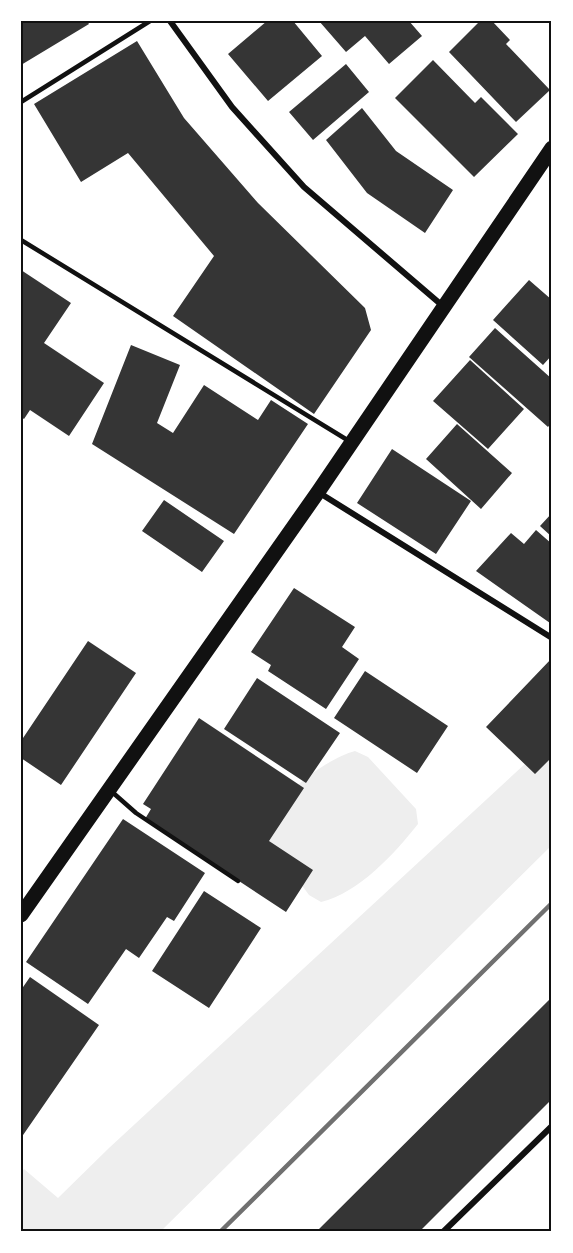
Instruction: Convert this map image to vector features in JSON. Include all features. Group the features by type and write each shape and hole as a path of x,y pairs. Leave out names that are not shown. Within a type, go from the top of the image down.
{"main road":[{"path":"21,915 352,443 552,148"}],"street":[{"path":"170,21 232,107 304,187 444,307"},
{"path":"318,492 552,638"},
{"path":"443,1232 552,1126"}],"lane":[{"path":"21,102 150,21"},
{"path":"21,240 352,443"},
{"path":"109,789 136,813 238,881"}],"shaded area":[{"path":"552,739 552,845 160,1232 21,1232 21,1173 24,1169 58,1198 109,1148"},
{"path":"355,751 368,757 416,809 418,824 387,859 362,881 349,890 321,902 309,895 269,841 273,819 288,794 298,785 321,767"}],"building":[{"path":"21,21 87,21 89,24 21,65"},
{"path":"267,21 293,21 322,56 268,101 228,54"},
{"path":"319,21 409,21 422,36 389,64 365,36 346,52"},
{"path":"480,21 492,21 510,40 506,44 550,90 516,122 449,52"},
{"path":"137,41 184,118 258,203 365,308 371,330 314,414 173,316 214,256 128,153 81,182 34,104"},
{"path":"433,60 475,103 481,97 518,134 474,177 395,98"},
{"path":"346,64 369,92 313,140 289,112"},
{"path":"362,108 396,151 453,190 425,233 367,193 326,140"},
{"path":"21,270 71,303 44,343 104,383 69,436 30,410 24,419 21,417"},
{"path":"529,280 552,300 552,355 543,365 493,320"},
{"path":"495,328 552,379 552,422 548,427 469,357"},
{"path":"131,345 180,365 157,423 173,433 204,385 258,420 271,400 308,424 234,534 92,444"},
{"path":"470,360 524,409 488,449 433,401"},
{"path":"457,424 512,473 481,509 426,459"},
{"path":"392,449 471,501 436,554 357,503"},
{"path":"164,500 224,541 202,572 142,531"},
{"path":"552,513 552,537 540,526"},
{"path":"536,530 552,544 552,621 550,623 476,571 511,533 524,544"},
{"path":"294,588 355,627 342,647 359,659 326,709 268,671 271,665 251,652"},
{"path":"88,641 136,673 61,785 21,758 21,741"},
{"path":"552,658 552,757 535,774 486,727"},
{"path":"365,671 448,726 417,773 334,718"},
{"path":"257,678 340,733 306,783 224,729"},
{"path":"199,718 304,788 269,841 313,870 286,912 145,819 151,809 143,804"},
{"path":"123,819 205,873 174,921 167,917 139,958 126,949 88,1004 26,962"},
{"path":"204,891 261,928 209,1008 152,971"},
{"path":"30,977 99,1025 21,1138 21,990"},
{"path":"552,997 552,1099 419,1232 316,1232"}],"railway":[{"path":"220,1232 552,903"}]}
